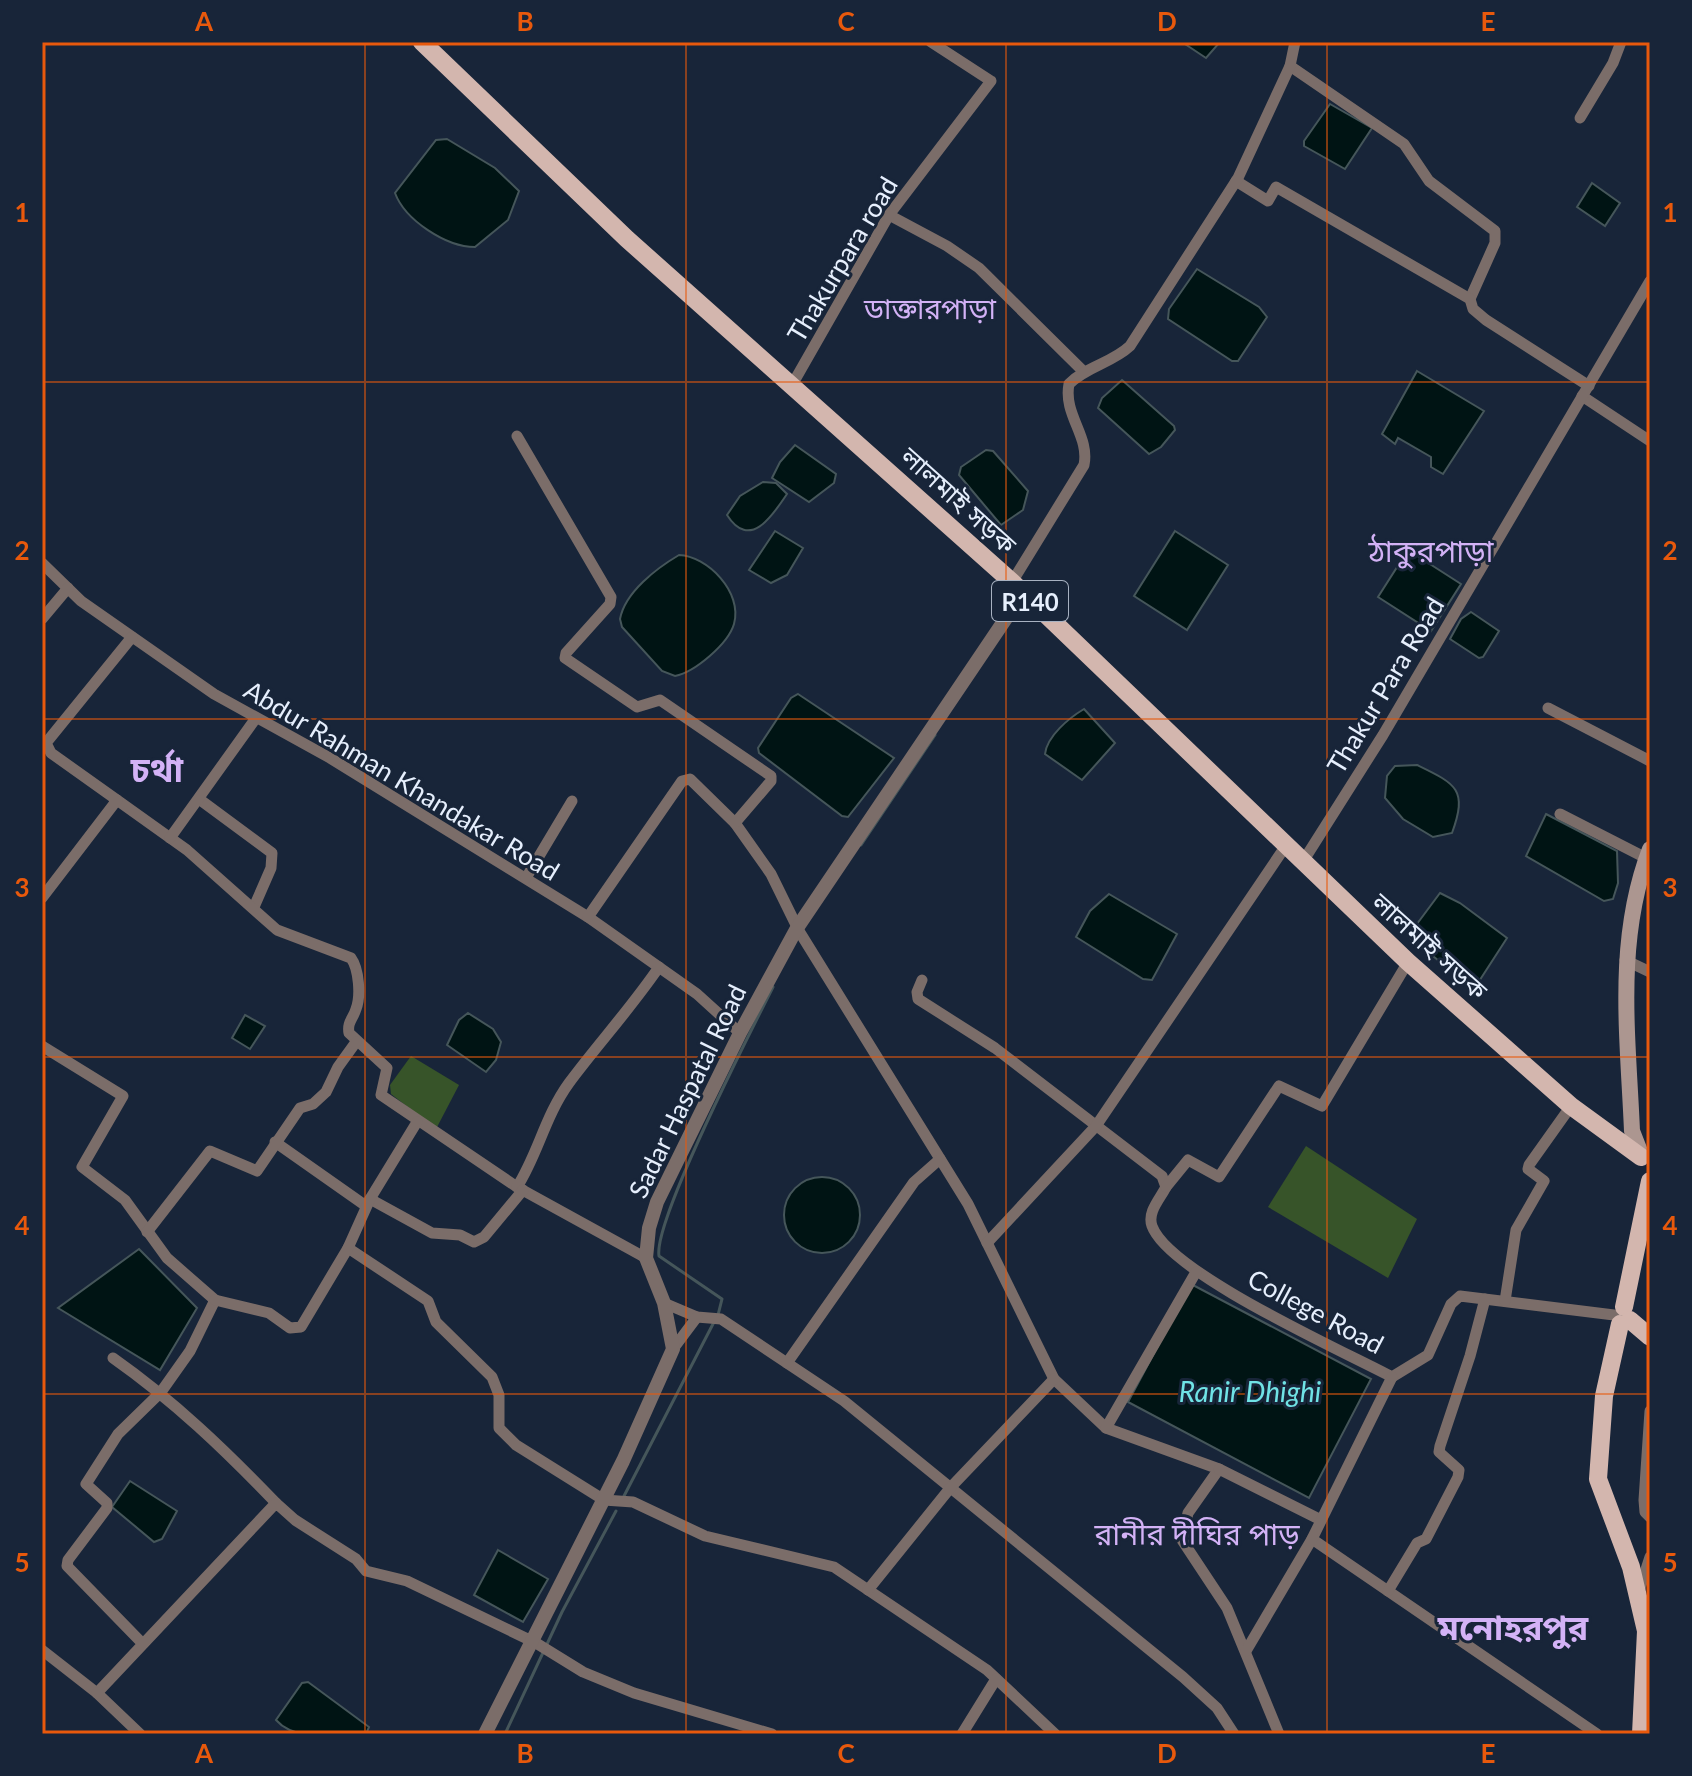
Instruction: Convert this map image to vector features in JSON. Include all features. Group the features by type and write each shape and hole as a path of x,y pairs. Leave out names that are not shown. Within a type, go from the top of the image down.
{"main road":[{"name":"লালমাই সড়ক","path":"422,42 627,239 1017,588 1408,962 1571,1106 1644,1153"},
{"path":"1641,1734 1647,1624 1631,1567 1598,1479 1604,1396 1650,1178 1642,1169 1644,1153 1632,1131 1625,960 1639,878 1649,853"},
{"path":"1622,1316 1650,1337"}],"street":[{"path":"931,42 943,46"},
{"path":"1017,588 1084,465 1085,445 1069,412 1066,398 1069,384 1082,370 1121,355 1130,346 1236,181 1290,66 1295,42"},
{"path":"1580,118 1606,75 1621,42"},
{"name":"Thakurpara road","path":"792,385 889,215 991,81 943,46"},
{"path":"1290,66 1404,144 1429,181 1495,231 1495,243 1470,299 1473,309 1650,441"},
{"path":"1236,181 1268,201 1276,187 1470,299"},
{"path":"889,215 947,246 979,268 1082,370"},
{"name":"Thakur Para Road","path":"1302,863 1383,735 1650,281"},
{"path":"517,436 611,597 610,604 565,658 637,707 660,700 771,776 771,781 735,823"},
{"name":"Abdur Rahman Khandakar Road","path":"42,563 68,588 132,637 214,694 343,766 588,917 697,994 740,1033"},
{"path":"42,619 68,588"},
{"name":"Sadar Haspatal Road","path":"646,1258 649,1228 657,1202 740,1033 798,929 1017,588"},
{"path":"132,637 46,743 51,753 170,838 285,936 339,952 356,965 357,1006 348,1026 356,1042 387,1068 381,1095 520,1189 646,1258 664,1303 673,1349"},
{"path":"1548,708 1650,761"},
{"path":"170,838 256,718"},
{"path":"588,917 682,781 690,779 735,823 771,874 798,929 940,1159 987,1243 1054,1379 1106,1428 1219,1469 1321,1520"},
{"path":"199,799 272,853 271,868 254,907"},
{"path":"42,898 117,800"},
{"path":"526,878 572,801"},
{"path":"1560,814 1649,853"},
{"path":"987,1243 1096,1126 1285,847"},
{"path":"1625,960 1650,972"},
{"path":"1166,1187 1188,1160 1219,1177 1279,1086 1322,1106 1408,962"},
{"path":"275,1142 368,1203 432,1233 460,1235 474,1242 484,1237 520,1189 535,1158 544,1125 564,1090 627,1014 659,967"},
{"path":"922,980 917,992 918,999 965,1033 995,1048 1162,1176 1166,1187"},
{"path":"147,1232 207,1153 213,1151 257,1171 300,1108 313,1104 326,1092 338,1067 356,1042"},
{"path":"42,1046 123,1096 82,1167 125,1200 171,1263 215,1300 269,1313 290,1328 301,1327 348,1248 368,1203 417,1122"},
{"path":"1505,1301 1516,1230 1544,1181 1528,1169 1529,1165 1571,1106"},
{"path":"787,1363 914,1182 940,1159"},
{"name":"College Road","path":"1166,1187 1152,1211 1152,1226 1167,1248 1196,1272 1392,1377 1428,1355 1454,1299 1505,1301 1622,1316"},
{"path":"348,1248 428,1301 436,1322 492,1377 499,1395 499,1428 516,1445 604,1500 633,1502 705,1536 834,1567 996,1679 1055,1734"},
{"path":"1106,1428 1196,1272"},
{"path":"1388,1591 1417,1543 1426,1539 1458,1477 1459,1470 1439,1452 1485,1299"},
{"path":"142,1643 67,1566 107,1508 107,1503 86,1484 131,1417 161,1392 190,1351 215,1300"},
{"path":"664,1303 697,1317 716,1318 844,1401 1183,1677 1217,1708 1234,1734"},
{"path":"485,1734 535,1643 673,1349 697,1317"},
{"path":"113,1358 161,1392 219,1443 295,1520 356,1559 366,1571 407,1581 535,1643 583,1672 634,1693 772,1734"},
{"path":"1246,1651 1312,1539 1392,1377"},
{"path":"868,1590 951,1487 1054,1379"},
{"path":"1650,1411 1644,1500 1645,1512 1650,1517"},
{"path":"1219,1469 1188,1513 1182,1540 1227,1608 1279,1734"},
{"path":"97,1693 276,1503"},
{"path":"1312,1539 1597,1734"},
{"path":"1637,1595 1650,1557"},
{"path":"42,1650 97,1693 140,1734"},
{"path":"962,1734 996,1679"}],"green space":[{"path":"411,1056 459,1085 436,1129 391,1094 390,1085"},
{"path":"1306,1146 1417,1219 1388,1278 1268,1207"}],"water":[{"path":"1182,42 1220,42 1206,58"},
{"path":"1330,104 1372,128 1345,169 1304,146 1304,141"},
{"path":"447,139 495,168 519,191 508,220 475,247 452,242 428,230 408,213 395,193 436,140"},
{"path":"1592,183 1620,203 1605,226 1577,207"},
{"path":"1197,269 1259,307 1267,317 1238,361 1232,361 1168,319 1169,309"},
{"path":"1417,371 1484,411 1443,474 1431,467 1431,457 1398,438 1395,444 1382,434"},
{"path":"1122,380 1174,426 1175,430 1161,447 1149,454 1098,408 1102,398"},
{"path":"795,445 836,474 834,483 809,502 772,478 780,462"},
{"path":"986,450 993,451 1028,491 1023,510 1001,525 959,475 961,467"},
{"path":"763,482 776,483 787,494 760,526 744,530 727,515 740,496"},
{"path":"775,531 803,548 787,575 771,583 749,570"},
{"path":"1175,531 1228,565 1187,630 1134,596"},
{"path":"1408,550 1461,584 1431,631 1378,597"},
{"path":"679,555 701,562 720,578 728,588 735,612 731,632 718,648 692,669 675,676 662,671 622,627 620,619 635,590"},
{"path":"1471,612 1499,631 1483,657 1479,658 1450,639 1461,619"},
{"path":"798,694 894,758 848,817 842,816 759,753 758,748 791,698"},
{"path":"1084,709 1115,743 1082,780 1045,754 1054,734"},
{"path":"1417,765 1441,777 1455,790 1459,806 1452,833 1433,837 1403,819 1385,798 1387,776 1395,766"},
{"path":"1546,814 1617,851 1618,883 1613,899 1604,901 1526,856"},
{"path":"1440,893 1460,903 1507,938 1474,989 1408,936"},
{"path":"1109,894 1177,934 1152,980 1143,979 1076,937 1090,911"},
{"path":"468,1013 493,1029 501,1042 496,1060 486,1072 447,1045 459,1020"},
{"path":"245,1015 265,1026 250,1049 232,1038"},
{"path":"822,1177 836,1180 849,1188 857,1201 860,1215 857,1229 849,1242 836,1250 822,1253 808,1250 795,1242 787,1229 784,1215 787,1201 795,1188 808,1180"},
{"path":"139,1249 197,1308 160,1370 58,1308"},
{"name":"Ranir Dhighi","path":"1191,1284 1371,1379 1309,1498 1128,1402"},
{"path":"130,1481 177,1511 162,1539 154,1542 112,1507"},
{"path":"498,1550 548,1579 523,1622 474,1595"},
{"path":"308,1682 369,1727 366,1734 306,1735 284,1727 276,1720 302,1683"}],"waterway":[{"path":"861,845 935,735"},
{"path":"718,1315 722,1299 659,1256 661,1236 706,1124 773,987"},
{"path":"624,1496 714,1322"},
{"path":"505,1734 562,1612 616,1511"}],"district":[{"name":"ডাক্তারপাড়া","path":"930,308"},
{"name":"ঠাকুরপাড়া","path":"1431,550"},
{"name":"চর্থা","path":"157,768"},
{"name":"রানীর দীঘির পাড়","path":"1197,1533"},
{"name":"মনোহরপুর","path":"1513,1626"}]}
